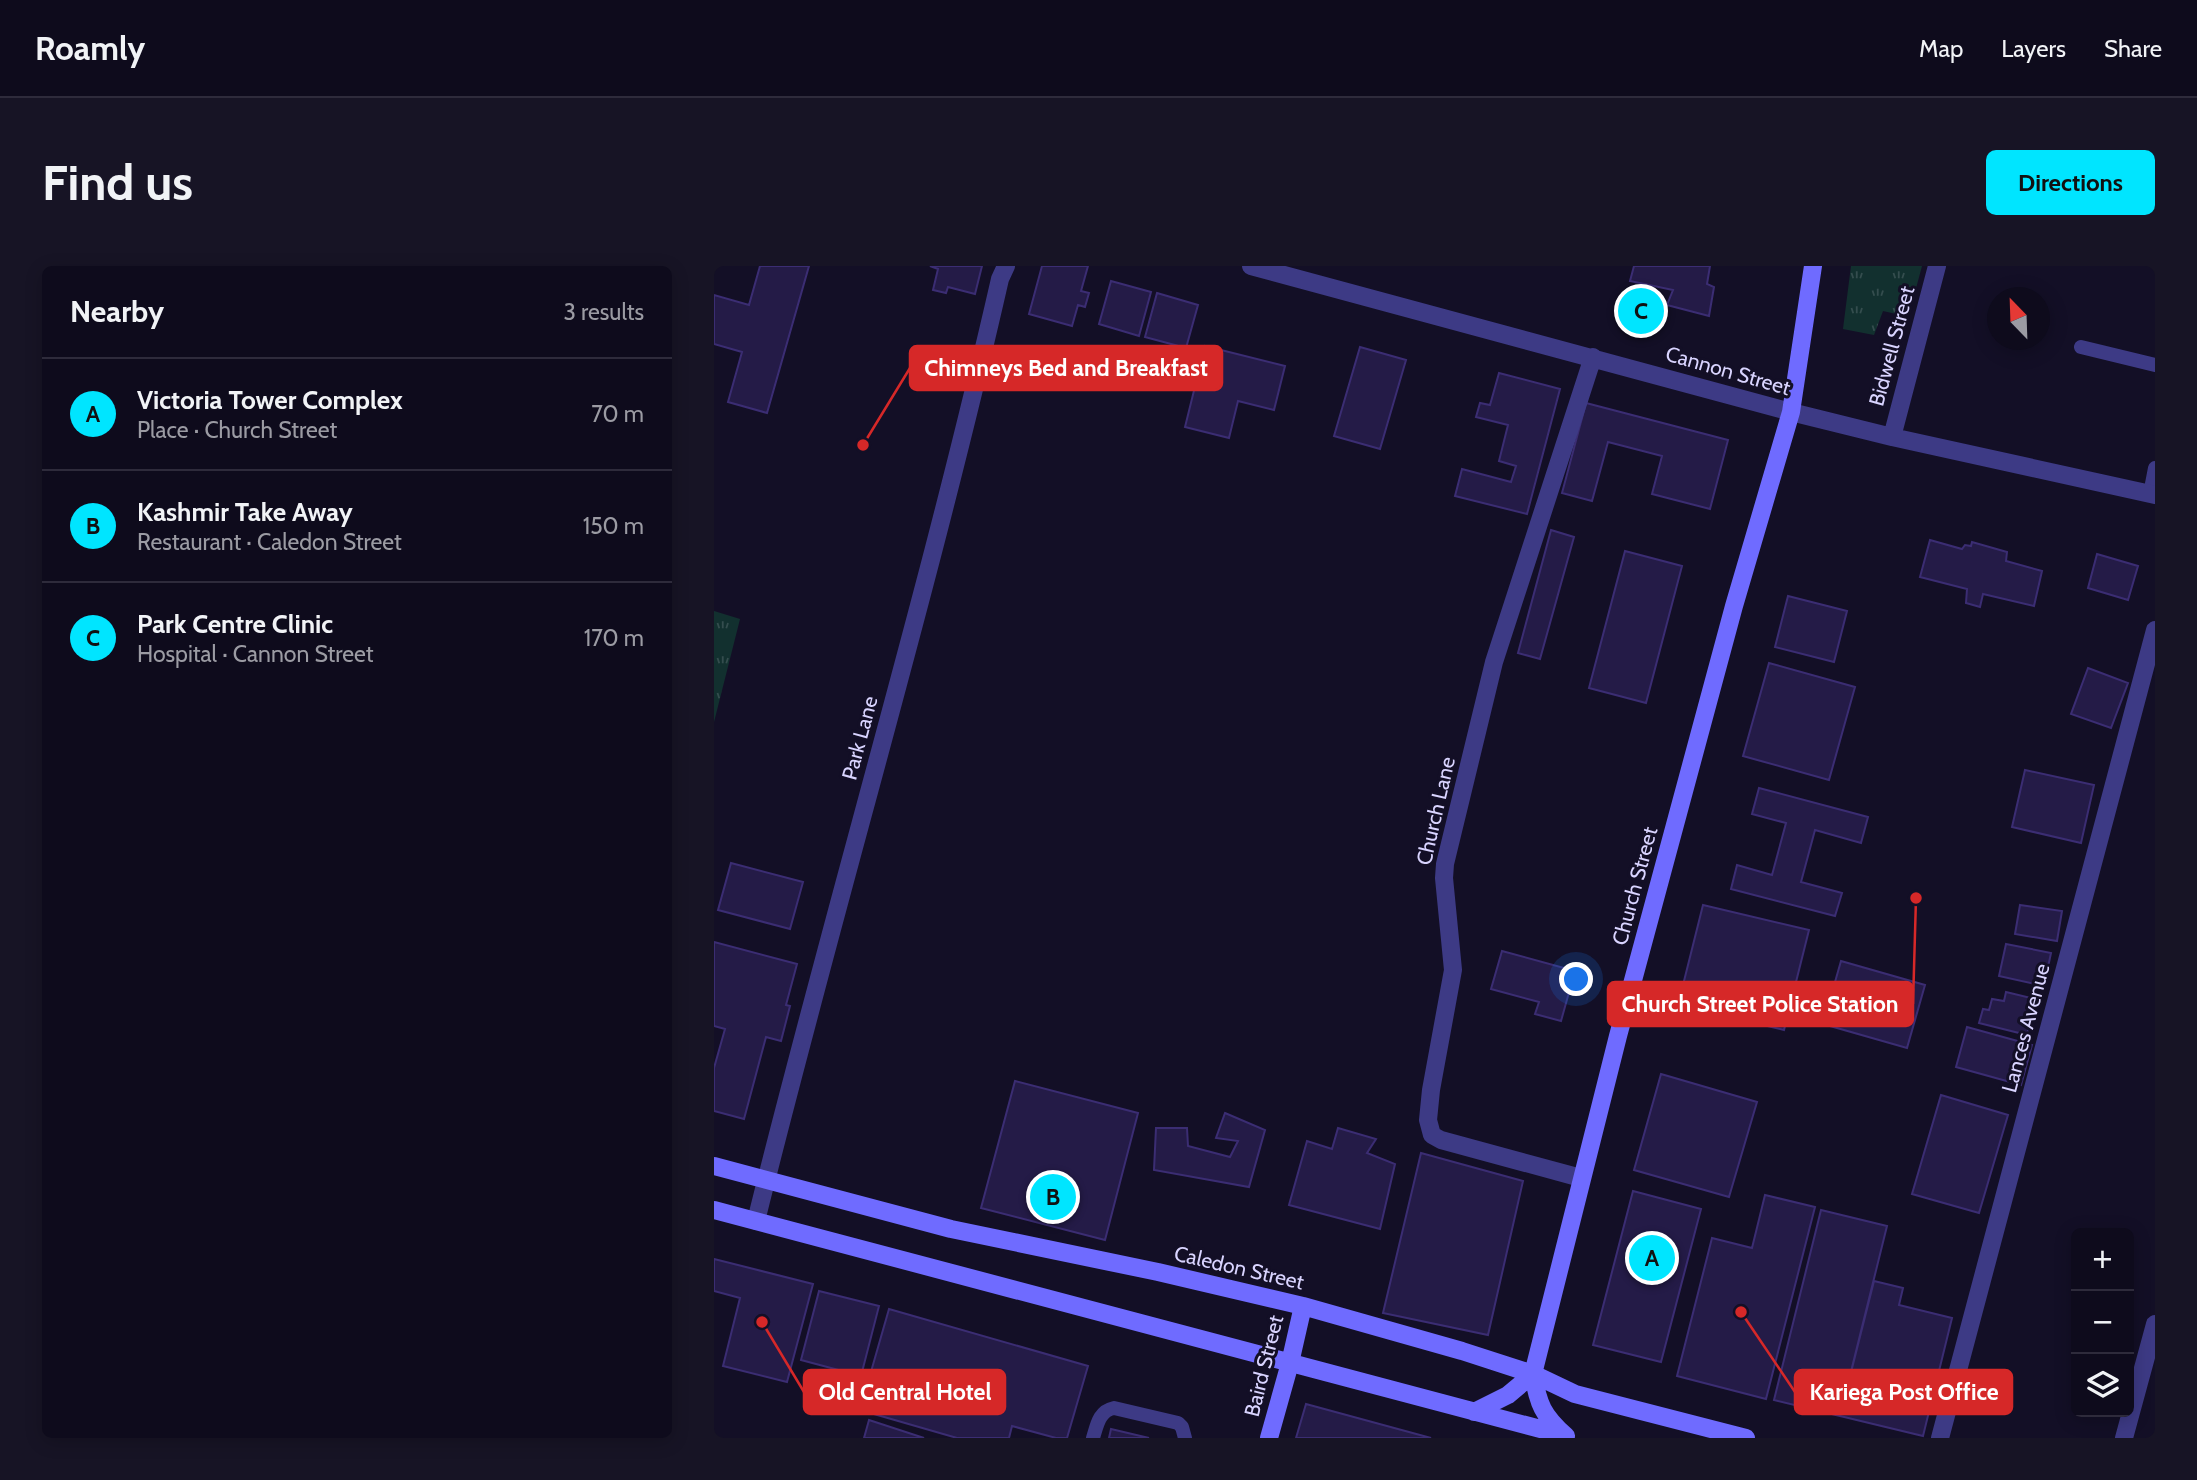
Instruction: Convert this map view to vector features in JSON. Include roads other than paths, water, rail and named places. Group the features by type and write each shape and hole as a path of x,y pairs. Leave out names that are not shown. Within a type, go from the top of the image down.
{"main road":[{"name":"Church Street","path":"1533,1374 1581,1178 1730,619 1791,412 1813,266"},
{"name":"Caledon Street","path":"714,1166 951,1229 1158,1272 1303,1306 1462,1351 1533,1374 1575,1394 1746,1438"},
{"path":"714,1210 1569,1437"},
{"name":"Baird Street","path":"1269,1438 1303,1306"},
{"path":"1474,1412 1508,1395 1533,1374 1541,1408 1553,1424 1569,1437"}],"street":[{"name":"Park Lane","path":"756,1221 907,652 977,381 1000,279 1006,266"},
{"name":"Cannon Street","path":"1251,266 1791,412 2152,494"},
{"name":"Bidwell Street","path":"1892,437 1937,266"},
{"name":"Church Lane","path":"1581,1178 1441,1140 1433,1135 1428,1120 1452,970 1444,878 1446,864 1494,662 1593,357"},
{"name":"Lances Avenue","path":"1940,1438 2155,630"},
{"path":"2124,1438 2155,1324"}],"lane":[{"path":"2081,347 2155,365"},
{"path":"2152,494 2155,468"},
{"path":"1093,1438 1099,1419 1108,1409 1114,1408 1178,1423 1185,1438"}],"place":[{"name":"Park Centre Clinic","path":"1641,311"},
{"name":"Chimneys Bed and Breakfast","path":"863,445"},
{"name":"Church Street Police Station","path":"1916,898"},
{"name":"Kashmir Take Away","path":"1053,1197"},
{"name":"Victoria Tower Complex","path":"1652,1258"},
{"name":"Kariega Post Office","path":"1741,1312"},
{"name":"Old Central Hotel","path":"762,1322"}]}
